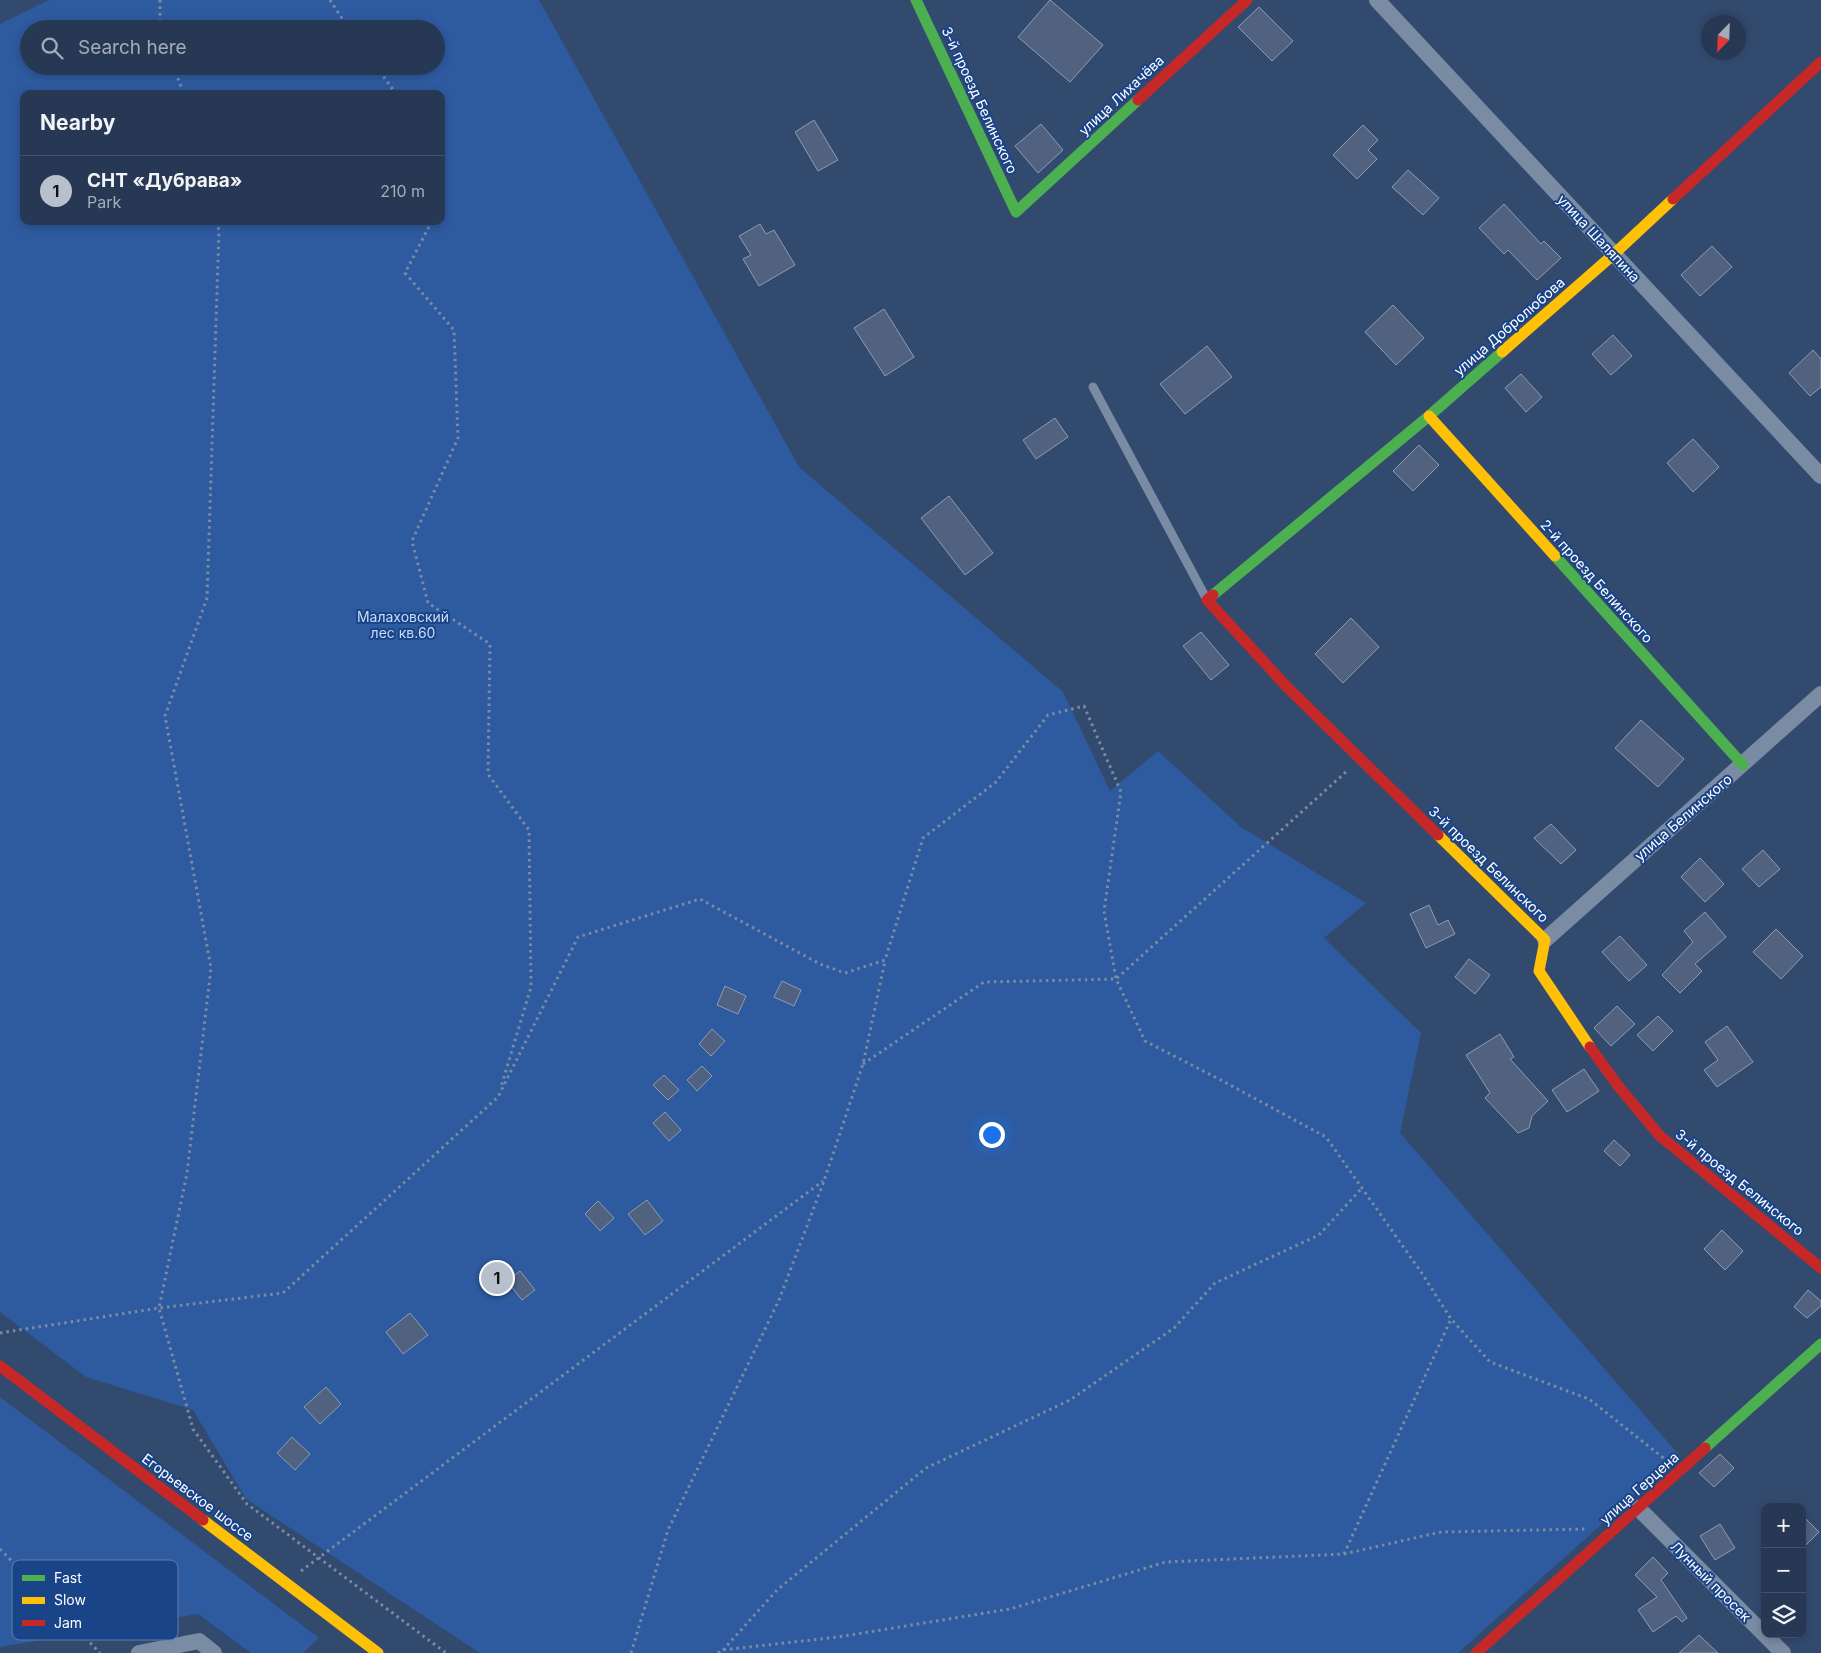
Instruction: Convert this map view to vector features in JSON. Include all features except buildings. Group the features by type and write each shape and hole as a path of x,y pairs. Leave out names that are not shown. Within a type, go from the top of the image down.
{"street":[{"name":"3-й проезд Белинского","path":"916,0 1016,212"},
{"name":"улица Лихачёва","path":"1016,212 1247,0"},
{"name":"улица Шаляпина","path":"1377,0 1821,476"},
{"name":"улица Добролюбова","path":"1207,600 1428,416 1614,254 1821,62"},
{"name":"2-й проезд Белинского","path":"1428,416 1743,765"},
{"name":"3-й проезд Белинского","path":"1207,600 1287,687 1545,940 1540,971 1578,1032 1619,1087 1660,1136 1821,1268"},
{"name":"улица Белинского","path":"1545,940 1821,694"},
{"name":"улица Герцена","path":"1476,1653 1821,1344"},
{"name":"Егорьевское шоссе","path":"0,1366 378,1653"},
{"name":"Лунный просек","path":"1638,1508 1783,1653"},
{"path":"139,1653 199,1641 214,1653"}],"lane":[{"path":"1093,387 1207,600"}],"path":[{"path":"160,0 160,20"},
{"path":"330,0 343,20"},
{"path":"177,75 182,90"},
{"path":"382,75 393,90"},
{"path":"218,225 207,598 165,716 211,968 187,1173 159,1308 193,1429 247,1504 446,1653"},
{"path":"430,225 405,273 454,330 458,438 412,541 428,603 490,644 488,774 529,830 531,987 498,1097"},
{"path":"632,1653 668,1530 779,1300 824,1181 863,1064 885,960 923,838 996,782 1048,715 1084,706 1121,792 1104,911 1116,979 1145,1041 1218,1078 1326,1137 1421,1272 1451,1319 1490,1362 1589,1399 1680,1471"},
{"path":"863,1064 984,982 1116,979 1360,758"},
{"path":"0,1333 159,1308 283,1293 498,1097 578,937 700,899 820,964 845,973 885,960"},
{"path":"285,1582 319,1559 824,1181"},
{"path":"718,1653 777,1590 926,1468 1070,1400 1174,1328 1215,1282 1319,1236 1362,1188"},
{"path":"1344,1554 1451,1319"},
{"path":"722,1650 838,1637 1010,1609 1166,1562 1344,1554 1441,1532 1587,1529"},
{"path":"0,1549 12,1561"},
{"path":"88,1640 100,1653"}],"green space":[{"name":"Малаховский лес кв.60","path":"49,0 539,0 799,467 1063,692 1110,791 1158,751 1241,827 1366,903 1324,938 1421,1033 1400,1133 1679,1455 1458,1653 480,1653 246,1499 193,1410 86,1377 0,1312 0,24"},
{"path":"0,1397 319,1638 303,1653 251,1653 198,1614 178,1617 178,1560 12,1560 12,1640 42,1640 0,1647"}],"traffic: fast":[{"path":"916,0 1016,212 1138,100"},
{"path":"1213,595 1429,416 1502,352"},
{"path":"1555,556 1743,765"},
{"path":"1705,1448 1821,1344"}],"traffic: slow":[{"path":"1502,352 1614,254 1673,199"},
{"path":"1429,416 1555,556"},
{"path":"1438,835 1545,940 1539,971 1590,1047"},
{"path":"203,1520 378,1653"}],"traffic: jam":[{"path":"1138,100 1247,0"},
{"path":"1673,199 1821,62"},
{"path":"1213,595 1207,600 1287,687 1438,835"},
{"path":"1590,1047 1619,1087 1660,1136 1821,1268"},
{"path":"0,1366 203,1520"},
{"path":"1476,1653 1705,1448"}],"place":[{"name":"СНТ «Дубрава»","path":"497,1278"}]}
